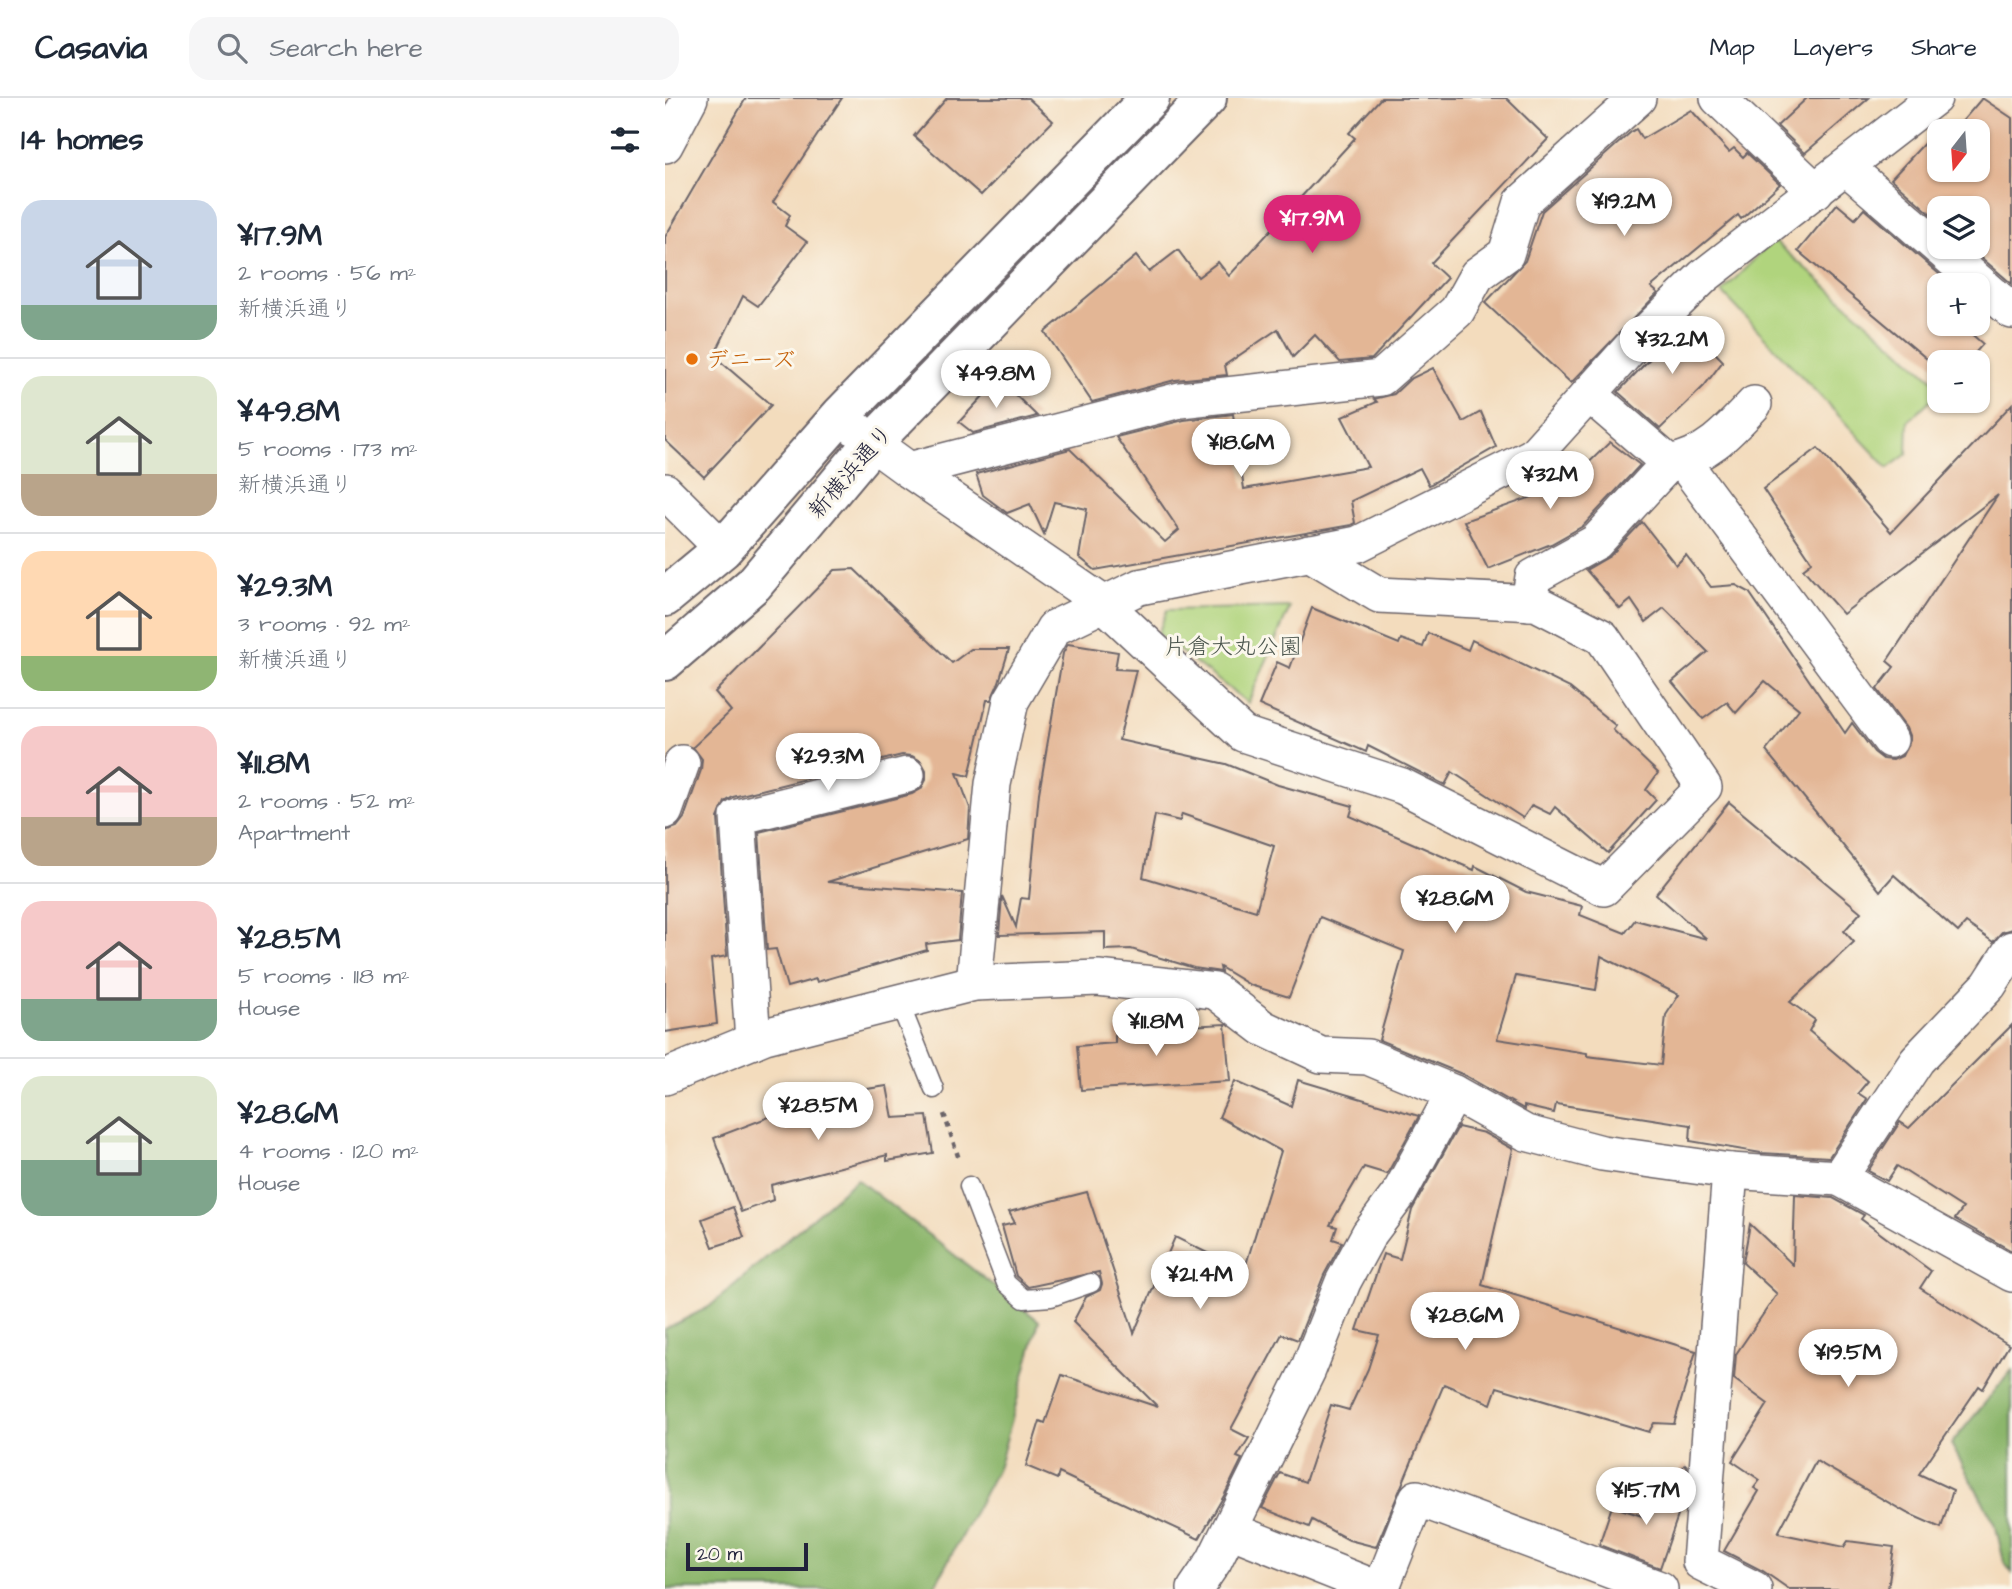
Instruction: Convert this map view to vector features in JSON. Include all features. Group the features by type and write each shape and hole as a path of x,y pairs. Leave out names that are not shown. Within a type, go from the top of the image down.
{"main road":[{"name":"新横浜通り","path":"665,597 723,549 841,415 1150,98"},
{"name":"新横浜通り","path":"665,661 754,584 872,443 1207,98"}],"street":[{"path":"665,145 690,98"},
{"path":"909,470 1180,400 1381,378 1457,311 1477,275 1506,254 1522,202 1638,98"},
{"path":"1719,98 1816,191"},
{"path":"974,983 993,784 1011,701 1054,628 1139,587 1358,544 1533,456 1635,343 1704,276 1934,98"},
{"path":"1846,167 2012,311"},
{"path":"1589,394 1676,461 1891,740"},
{"path":"1529,603 1533,577 1596,542 1676,461 1719,442 1753,404"},
{"path":"841,415 872,443 909,470 1104,604 1243,734 1402,786 1604,888 1704,787 1602,636 1536,603 1379,595 1309,553"},
{"path":"665,491 723,549"},
{"path":"665,811 682,763"},
{"path":"753,1041 738,817 907,775"},
{"path":"1839,1178 1917,1060 1989,985 2012,949"},
{"path":"665,1077 753,1041 974,983 1098,978 1215,991 1263,1028 1321,1055 1368,1057 1454,1093 1527,1133 1602,1153 1730,1171 1839,1178 2012,1274"},
{"path":"1195,1589 1215,1561 1308,1370 1343,1282 1369,1234 1399,1194 1454,1093"},
{"path":"1730,1171 1694,1576 1754,1589"},
{"path":"1230,1530 1380,1589 1417,1497 1660,1589"}],"lane":[{"path":"899,1002 935,1089"},
{"path":"969,1186 1006,1283 1024,1299 1051,1297 1091,1283"}],"path":[{"path":"935,1089 969,1186"}],"green space":[{"path":"1773,240 1927,375 1927,403 1908,421 1907,454 1888,468 1722,292"},
{"name":"片倉大丸公園","path":"1290,607 1248,703 1158,634 1167,610"},
{"path":"857,1179 1039,1321 999,1466 933,1589 665,1589 665,1329 709,1307"},
{"path":"2012,1370 2012,1573 2004,1562 1995,1523 1951,1444"}],"building":[{"path":"746,98 842,98 773,202 790,215 785,226 807,242 758,306 743,296 714,356 771,405 704,477 665,440 665,237"},
{"path":"947,98 1028,98 1053,121 981,195 914,136"},
{"path":"1381,98 1506,98 1548,139 1431,263 1447,278 1372,359 1340,362 1315,335 1293,357 1278,329 1225,365 1227,375 1175,380 1092,402 1045,332 1136,256 1149,272 1178,250 1198,277 1218,262 1229,276 1355,138 1349,133"},
{"path":"1807,98 1869,98 1805,153 1777,126"},
{"path":"1982,98 2012,118 2012,284 1983,259 1990,259 1990,196 1927,196 1927,210 1891,179 1927,140 1927,182 1990,182 1990,119 1964,119"},
{"path":"1691,110 1729,152 1734,148 1743,157 1747,153 1780,184 1741,219 1738,215 1651,287 1658,293 1571,383 1485,303 1525,261 1542,211 1631,132 1636,129 1642,139"},
{"path":"1837,204 1855,219 1864,209 1938,273 1927,273 1927,336 1974,336 1983,344 1978,350 1927,350 1927,359 1798,251"},
{"path":"1685,322 1723,361 1704,386 1660,429 1618,392"},
{"path":"1433,368 1463,422 1481,412 1496,447 1429,485 1420,468 1351,501 1355,523 1351,525 1095,570 1079,557 1087,509 1054,502 1044,534 1030,504 1007,513 983,495 976,474 1070,449 1165,542 1179,530 1116,437 1184,420 1233,414 1244,489 1368,467 1342,417 1377,402 1374,399 1394,394 1410,379"},
{"path":"999,379 1037,416 973,433 959,422"},
{"path":"2012,404 2012,929 2002,932 1993,942 1966,923 1958,932 1894,875 1880,891 1766,751 1799,709 1765,681 1736,713 1727,702 1703,719 1672,682 1708,652 1664,608 1646,622 1631,600 1620,609 1586,570 1610,556 1642,522 1676,565 1686,555 1711,587 1736,585 1749,592 1845,733 1852,723 1874,752 1883,759 1893,760 1902,756 1910,738 1906,728 1877,689 1894,667 1887,661 1998,495 1843,614 1803,569 1812,562 1763,489 1818,448 1891,532"},
{"path":"1610,442 1640,465 1583,526 1551,544 1488,569 1464,521 1566,485"},
{"path":"854,569 952,663 971,649 1009,649 999,682 991,700 987,700 969,776 957,773 970,808 968,839 827,882 962,893 958,940 926,944 927,950 817,982 816,979 787,987 776,949 767,950 759,832 912,794 921,789 926,780 926,770 921,761 902,755 733,797 725,802 718,818 727,956 711,959 717,1024 665,1032 665,831 677,827 684,818 701,770 702,759 693,747 731,711 715,692 835,570"},
{"path":"1312,608 1399,644 1401,639 1423,647 1428,633 1468,650 1472,640 1570,688 1616,726 1613,730 1658,773 1646,790 1656,800 1608,853 1555,807 1550,814 1532,805 1523,818 1452,772 1445,785 1368,746 1366,752 1259,705 1277,662 1290,668"},
{"path":"1068,644 1118,652 1115,669 1136,670 1119,740 1226,764 1278,785 1353,806 1350,816 1474,870 1475,866 1526,892 1582,906 1580,915 1625,933 1635,920 1707,939 1656,894 1729,802 1861,912 1844,931 1854,942 1790,1002 1815,1020 1809,1031 1868,1081 1858,1093 1867,1099 1829,1157 1761,1153 1690,1141 1691,1125 1556,1104 1554,1113 1524,1106 1524,1109 1462,1074 1379,1040 1404,951 1320,917 1289,997 1250,985 1220,967 1221,972 1194,968 1131,949 1105,950 1105,932 999,935 1002,896 1016,927 1021,898 1029,899 1039,793 1063,653","holes":["1182,814 1274,846 1256,911 1143,877 1155,815 1180,821","1601,956 1679,995 1666,1015 1661,1065 1587,1056 1587,1053 1497,1039 1516,976 1596,990"]},
{"path":"1225,1024 1230,1081 1081,1090 1077,1046 1115,1043 1115,1030"},
{"path":"2012,1025 2012,1251 1955,1219 1963,1208 1897,1166 1887,1181 1868,1171 1900,1122 1909,1128"},
{"path":"1298,1080 1419,1116 1387,1174 1364,1167 1330,1225 1337,1227 1333,1239 1342,1242 1324,1275 1298,1340 1282,1334 1231,1429 1249,1438 1237,1457 1242,1459 1225,1494 1199,1539 1059,1473 1057,1479 1026,1466 1040,1421 1045,1423 1062,1375 1158,1407 1073,1322 1086,1297 1100,1290 1102,1284 1099,1272 1028,1287 1016,1276 1002,1226 1015,1223 1009,1212 1087,1192 1134,1333 1175,1237 1244,1271 1281,1151 1219,1117 1235,1081 1291,1106"},
{"path":"887,1086 893,1118 927,1116 933,1153 887,1161 887,1155 771,1185 773,1200 741,1212 714,1138 827,1095"},
{"path":"1458,1127 1484,1133 1513,1149 1482,1285 1696,1351 1674,1424 1654,1423 1649,1432 1497,1387 1491,1404 1444,1384 1376,1547 1349,1540 1312,1520 1309,1527 1262,1508 1280,1473 1305,1482 1331,1405 1349,1410 1368,1369 1379,1335 1357,1330 1383,1254 1400,1259 1412,1210"},
{"path":"1795,1195 1833,1198 1864,1215 1861,1219 1931,1271 1920,1288 2009,1345 1983,1389 1979,1386 1919,1474 1953,1490 1941,1528 1907,1513 1816,1461 1778,1533 1844,1547 1848,1541 1894,1547 1888,1589 1789,1589 1763,1571 1724,1551 1759,1491 1754,1488 1760,1480 1732,1461 1768,1404 1734,1379 1736,1354 1777,1294 1743,1263 1750,1224 1793,1265"},
{"path":"733,1207 744,1237 713,1247 702,1219"},
{"path":"1685,1464 1685,1495 1660,1568 1599,1545 1612,1506 1648,1518"}],"place":[{"name":"デニーズ","path":"692,359"}]}
